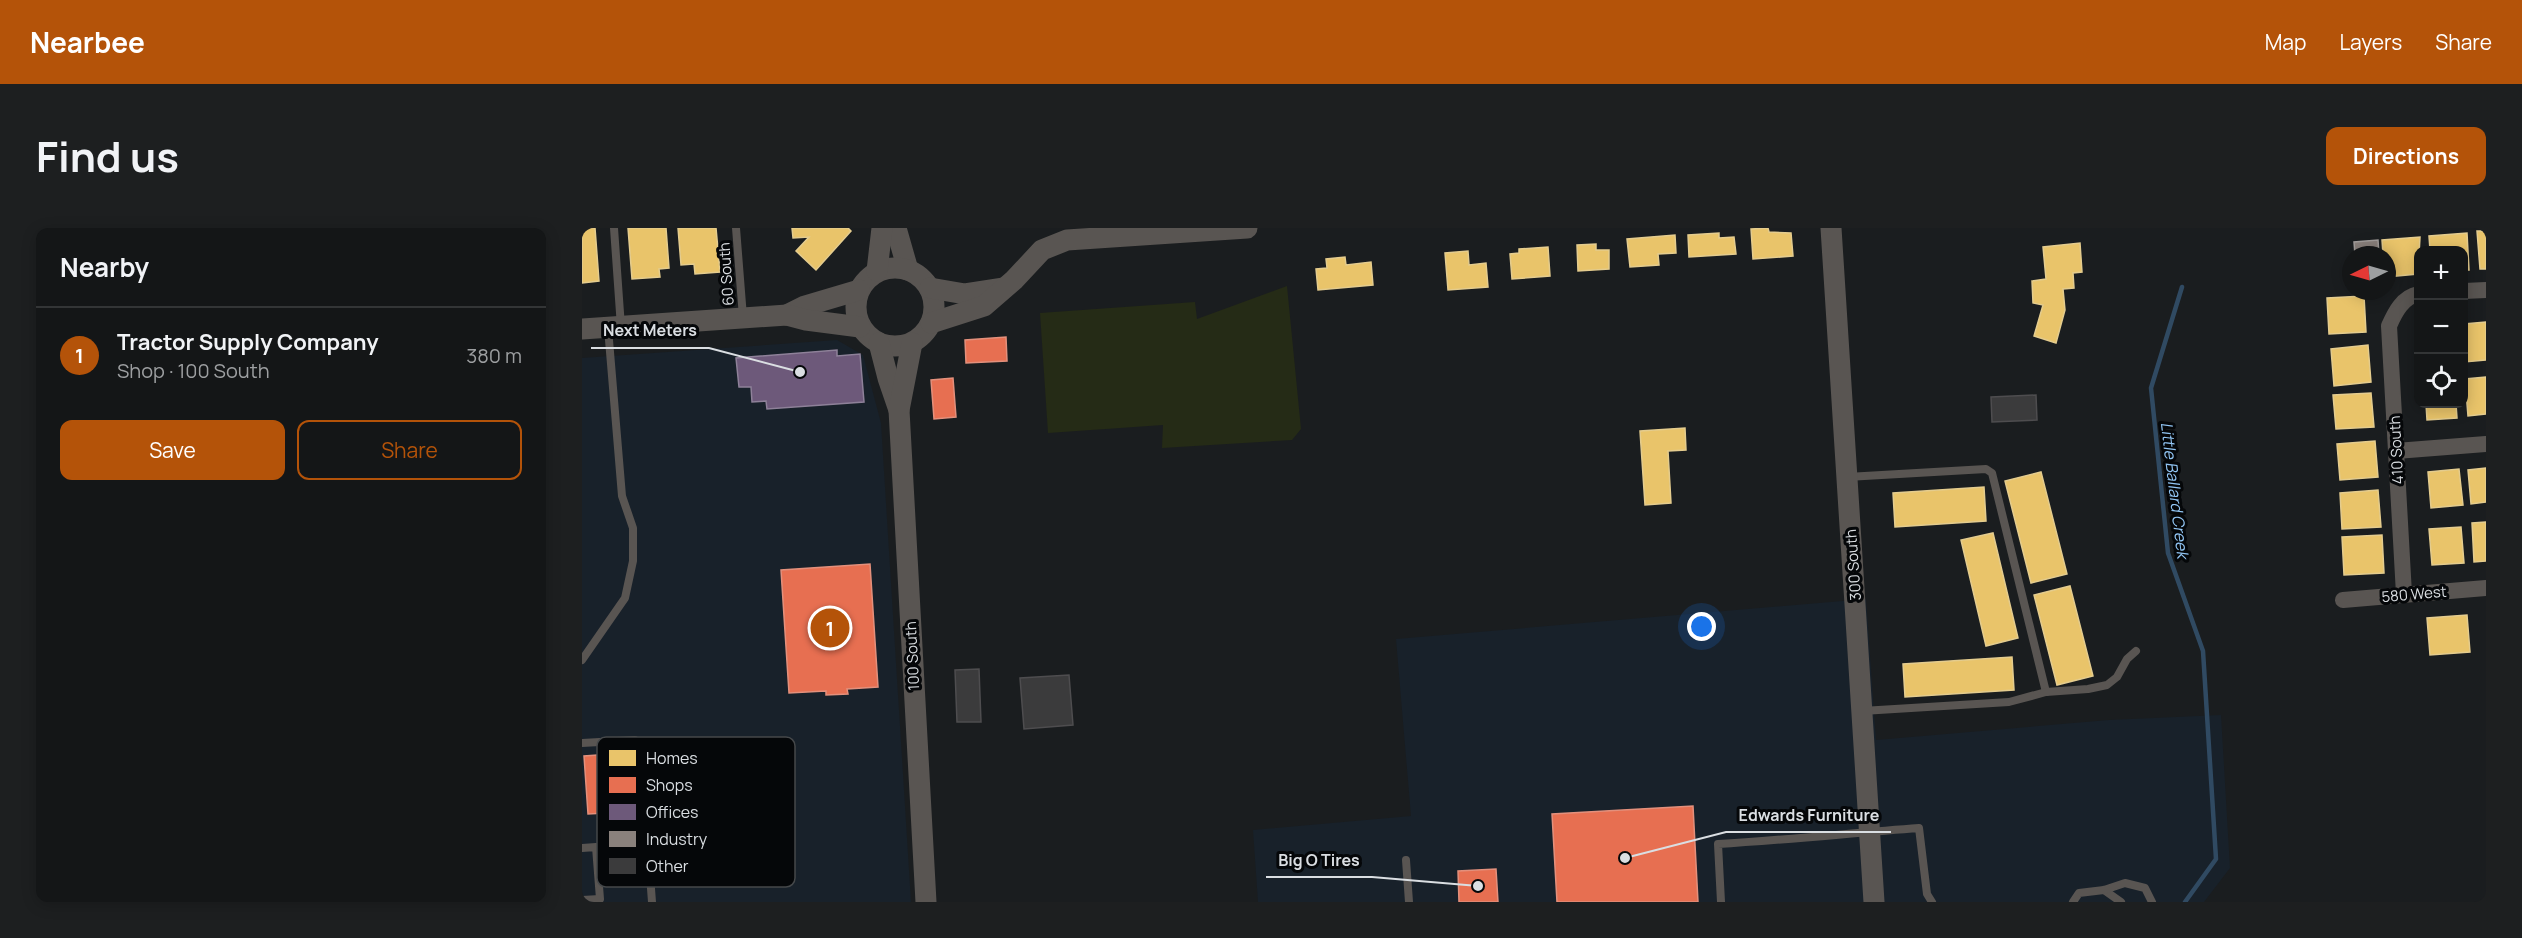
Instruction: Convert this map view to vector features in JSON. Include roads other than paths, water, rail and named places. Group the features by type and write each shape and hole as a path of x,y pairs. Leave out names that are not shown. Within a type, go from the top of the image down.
{"street":[{"path":"877,271 882,228"},
{"path":"896,228 908,270"},
{"path":"931,323 984,306 1042,250 1088,233 1247,228"},
{"name":"300 South","path":"1831,228 1874,902"},
{"path":"898,267 908,270 924,280 930,288 934,311 931,323 920,338 912,343 890,346 879,344 860,327 855,302 859,290 866,279 877,271 898,267"},
{"path":"930,288 965,294 1004,288"},
{"path":"787,315 805,306 859,290"},
{"path":"2468,291 2486,290"},
{"name":"410 South","path":"2404,594 2389,326 2398,307 2414,295"},
{"path":"582,329 787,315 806,320 860,327"},
{"name":"100 South","path":"912,343 899,410 926,902"},
{"name":"100 South","path":"879,344 899,410"},
{"path":"2396,451 2486,444"},
{"name":"580 West","path":"2343,600 2486,588"}],"lane":[{"path":"582,660 625,598 633,561 633,528 622,496 615,328 614,228"},
{"name":"60 South","path":"736,228 743,318"},
{"path":"1847,477 1986,469 1992,473 2046,692"},
{"path":"1862,711 2009,702 2046,692 2108,685 2117,677 2127,659 2136,651"},
{"path":"582,743 597,742"},
{"path":"582,748 597,747"},
{"path":"1721,902 1718,844 1802,840 1919,828 1927,894 1932,902"},
{"path":"582,848 596,847 597,860"},
{"path":"1406,860 1409,902"},
{"path":"2073,902 2079,893 2104,890 2125,883 2137,884 2145,888 2152,902"},
{"path":"582,900 600,899 599,887"},
{"path":"646,887 647,902"},
{"path":"651,887 652,902"},
{"path":"2104,890 2121,902"}],"waterway":[{"name":"Little Ballard Creek","path":"2182,287 2151,388 2168,553 2203,651 2216,859 2185,902"}],"place":[{"name":"Next Meters","path":"800,372"},
{"name":"Tractor Supply Company","path":"830,628"},
{"name":"Edwards Furniture","path":"1625,858"},
{"name":"Big O Tires","path":"1478,886"}]}
